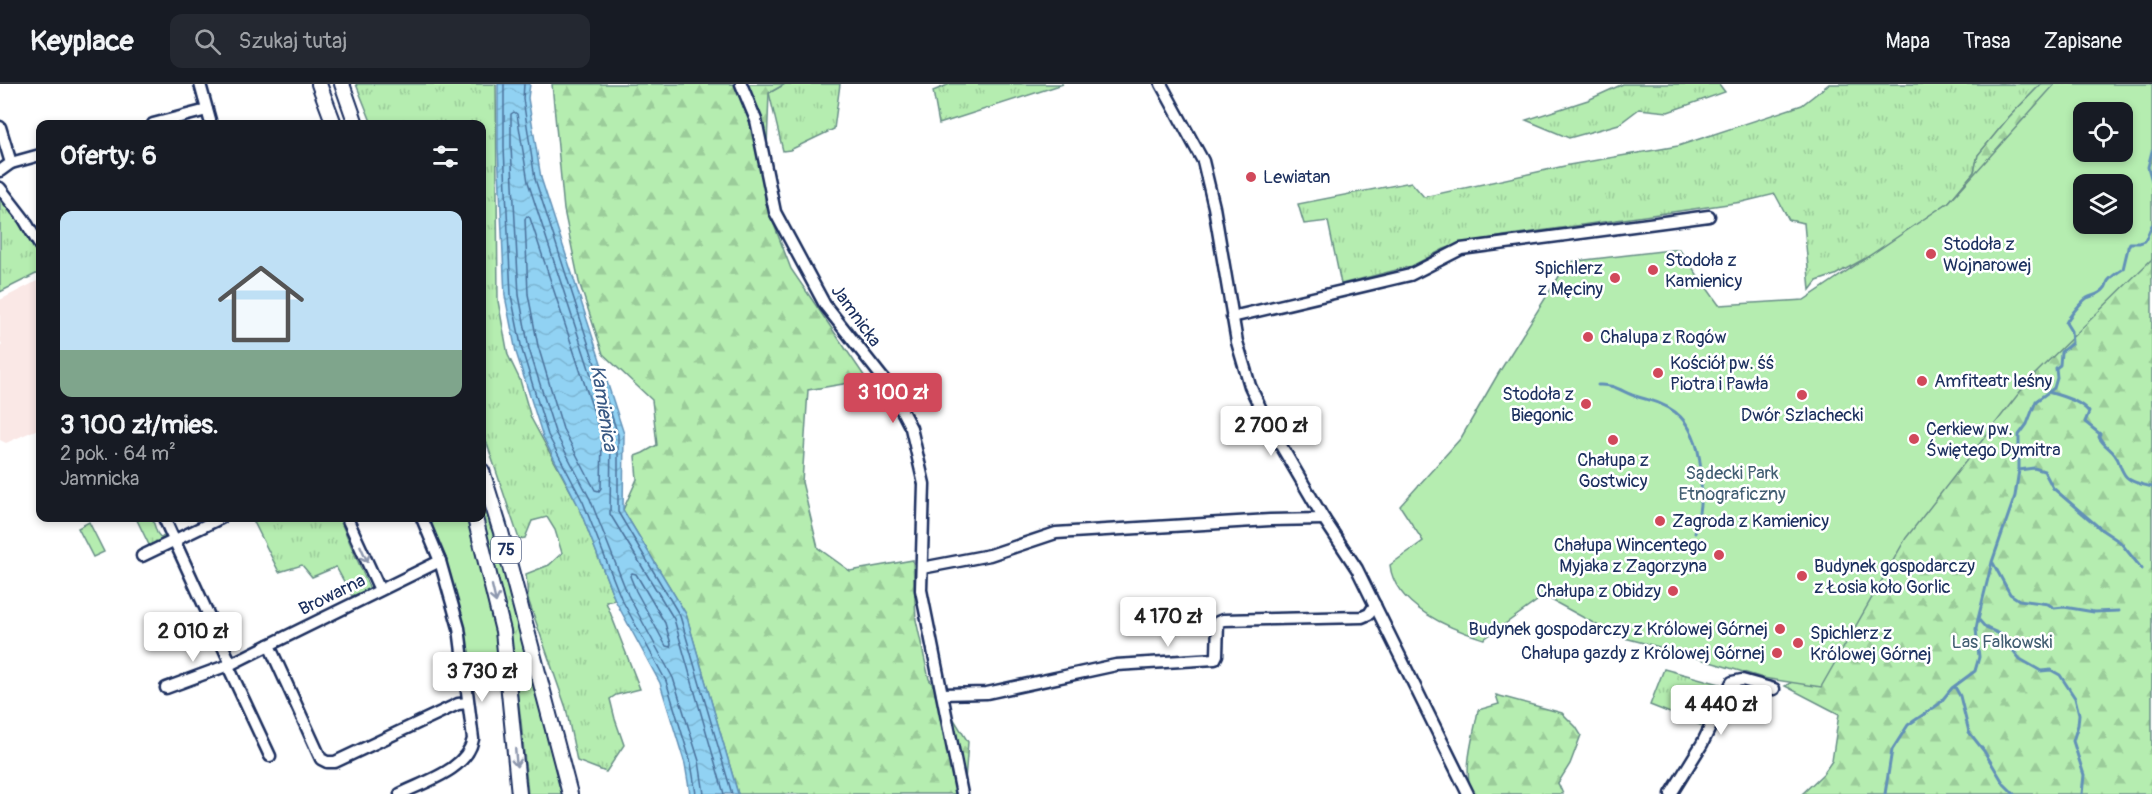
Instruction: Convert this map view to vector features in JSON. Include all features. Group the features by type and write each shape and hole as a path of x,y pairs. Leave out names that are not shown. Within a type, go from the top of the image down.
{"main road":[{"path":"319,84 332,120"},
{"path":"342,84 355,120"},
{"name":"75","path":"486,484 501,532 570,794"},
{"name":"75","path":"476,522 503,631 519,794"}],"street":[{"path":"200,84 210,120"},
{"name":"Jamnicka","path":"741,84 756,120 775,212 825,304 889,386 911,428 924,484 921,590 962,794"},
{"path":"1161,84 1203,161 1214,207 1238,347 1251,386 1266,420 1357,570 1468,794"},
{"path":"168,120 207,110"},
{"path":"0,127 11,163"},
{"path":"0,171 11,163 36,156"},
{"path":"0,188 24,219 36,239"},
{"path":"1232,317 1410,275 1461,249 1709,216"},
{"path":"922,568 990,555 1056,533 1270,520 1324,519"},
{"path":"166,522 270,756"},
{"path":"142,555 212,522"},
{"path":"349,522 380,590"},
{"path":"400,794 459,765 471,750 473,739 459,628 440,561 424,522"},
{"name":"Browarna","path":"166,688 229,665 440,561"},
{"path":"942,694 987,693 1116,665 1215,659 1218,622 1222,620 1362,617 1369,614 1375,605"},
{"path":"269,645 321,759 327,762 335,762 458,704 468,703"},
{"path":"1671,794 1702,744 1732,682 1742,680 1774,689"}],"shaded area":[{"path":"36,282 36,430 6,443 0,440 0,347 2,345 0,300"}],"green space":[{"path":"356,84 496,84 498,301 508,355 520,380 531,418 578,505 615,600 606,602 640,689 616,695 610,699 624,745 606,772 577,761 566,708 528,599 526,574 549,565 562,553 555,530 547,517 532,521 525,538 519,539 486,441 486,120 370,120"},
{"path":"552,84 785,84 769,93 765,201 791,269 867,380 808,390 802,482 818,548 850,571 913,560 916,620 929,679 968,742 964,794 738,794 686,614 623,510 637,479 635,456 657,445 652,400 603,354 579,282 564,210"},
{"path":"785,84 840,84 834,129 790,150 783,151 769,93"},
{"path":"950,84 1063,84 939,124 933,91"},
{"path":"1623,84 1719,84 1725,92 1668,112 1639,109 1619,124 1569,138 1526,120 1588,100"},
{"path":"1829,84 2041,84 2009,117 1978,155 1974,172 1949,202 1873,254 1835,275 1817,281 1810,290 1804,223 1789,220 1775,194 1742,202 1460,244 1444,249 1412,266 1341,284 1328,221 1304,224 1298,204 1411,182 1424,197 1569,165 1678,146 1802,105"},
{"name":"Las Falkowski","path":"2041,84 2149,84 2133,143 2133,102 2073,102 2073,162 2128,162 2125,174 2073,174 2073,234 2111,234 2152,249 2152,794 1802,794 1823,774 1832,761 1839,714 1785,686 1815,669 1949,202 1974,172 1978,155 2009,117"},
{"name":"Sądecki Park Etnograficzny","path":"2055,84 2152,84 2152,259 2030,379 1906,538 1821,687 1763,678 1617,636 1544,596 1484,639 1456,629 1426,614 1402,592 1394,580 1390,565 1423,541 1400,506 1461,438 1568,262 1679,249 1719,305 1804,300 1949,202"},
{"path":"0,200 27,233 36,250 36,274 0,292"},
{"path":"486,504 563,794 528,794 509,628 483,522 486,522"},
{"path":"89,522 104,552 93,557 78,528"},
{"path":"138,522 153,522 161,538 165,535 164,542 151,549"},
{"path":"254,522 341,522 370,589 352,596 336,567 312,577 302,565 279,572"},
{"path":"422,522 475,522 508,674 465,678 459,627"},
{"path":"1664,669 1720,684 1703,726 1650,705"},
{"path":"1496,695 1562,713 1576,727 1581,735 1570,764 1558,783 1563,794 1472,794 1468,763 1478,710 1499,704"}],"water":[{"name":"Kamienica","path":"498,84 530,84 528,98 541,178 624,434 623,510 686,614 738,794 690,794 685,764 660,683 615,600 578,505 543,437 516,352 505,296 498,148"}],"waterway":[{"path":"2152,151 2148,167 2152,181"},
{"path":"2128,247 2130,243 2145,241 2152,225"},
{"path":"1885,794 1892,750 1908,725 1939,704 1952,688 1975,671 1979,657 1976,629 1978,619 1992,562 2015,496 2019,470 2019,435 2027,424 2036,401 2054,388 2057,378 2056,368 2060,365 2061,352 2072,343 2067,321 2087,298 2102,291 2108,281 2123,269 2128,248"},
{"path":"1598,385 1612,386 1665,406 1686,423 1693,437 1701,468 1700,502 1695,533"},
{"path":"2049,392 2070,399 2085,408 2089,412 2085,422 2100,434 2101,440 2117,457 2125,476 2152,487"},
{"path":"2019,470 2034,468 2044,471 2053,488 2102,530 2120,542 2142,569"},
{"path":"1993,563 2010,594 2019,600 2048,604 2054,608 2064,607 2094,612 2119,611"},
{"path":"1978,619 1986,628 2000,634 2020,659 2041,671 2051,670 2060,675 2075,698 2079,714 2073,741 2084,775 2082,794"},
{"path":"1955,687 1960,696 1969,732 1984,751 2004,784 2014,794"}],"place":[{"name":"Lewiatan","path":"1251,177"},
{"name":"Stodoła z Wojnarowej","path":"1931,254"},
{"name":"Stodoła z Kamienicy","path":"1653,270"},
{"name":"Spichlerz z Męciny","path":"1615,278"},
{"name":"Chalupa z Rogów","path":"1588,337"},
{"name":"Kościół pw. śś Piotra i Pawła","path":"1658,373"},
{"name":"Amfiteatr leśny","path":"1922,381"},
{"name":"Dwór Szlachecki","path":"1802,395"},
{"name":"Stodoła z Biegonic","path":"1586,404"},
{"name":"Cerkiew pw. Świętego Dymitra","path":"1914,439"},
{"name":"Chałupa z Gostwicy","path":"1613,440"},
{"name":"Zagroda z Kamienicy","path":"1660,521"},
{"name":"Chałupa Wincentego Myjaka z Zagorzyna","path":"1719,555"},
{"name":"Budynek gospodarczy z Łosia koło Gorlic","path":"1802,576"},
{"name":"Chałupa z Obidzy","path":"1673,591"},
{"name":"Budynek gospodarczy z Królowej Górnej","path":"1780,629"},
{"name":"Spichlerz z Królowej Górnej","path":"1798,643"},
{"name":"Chałupa gazdy z Królowej Górnej","path":"1777,653"}]}
